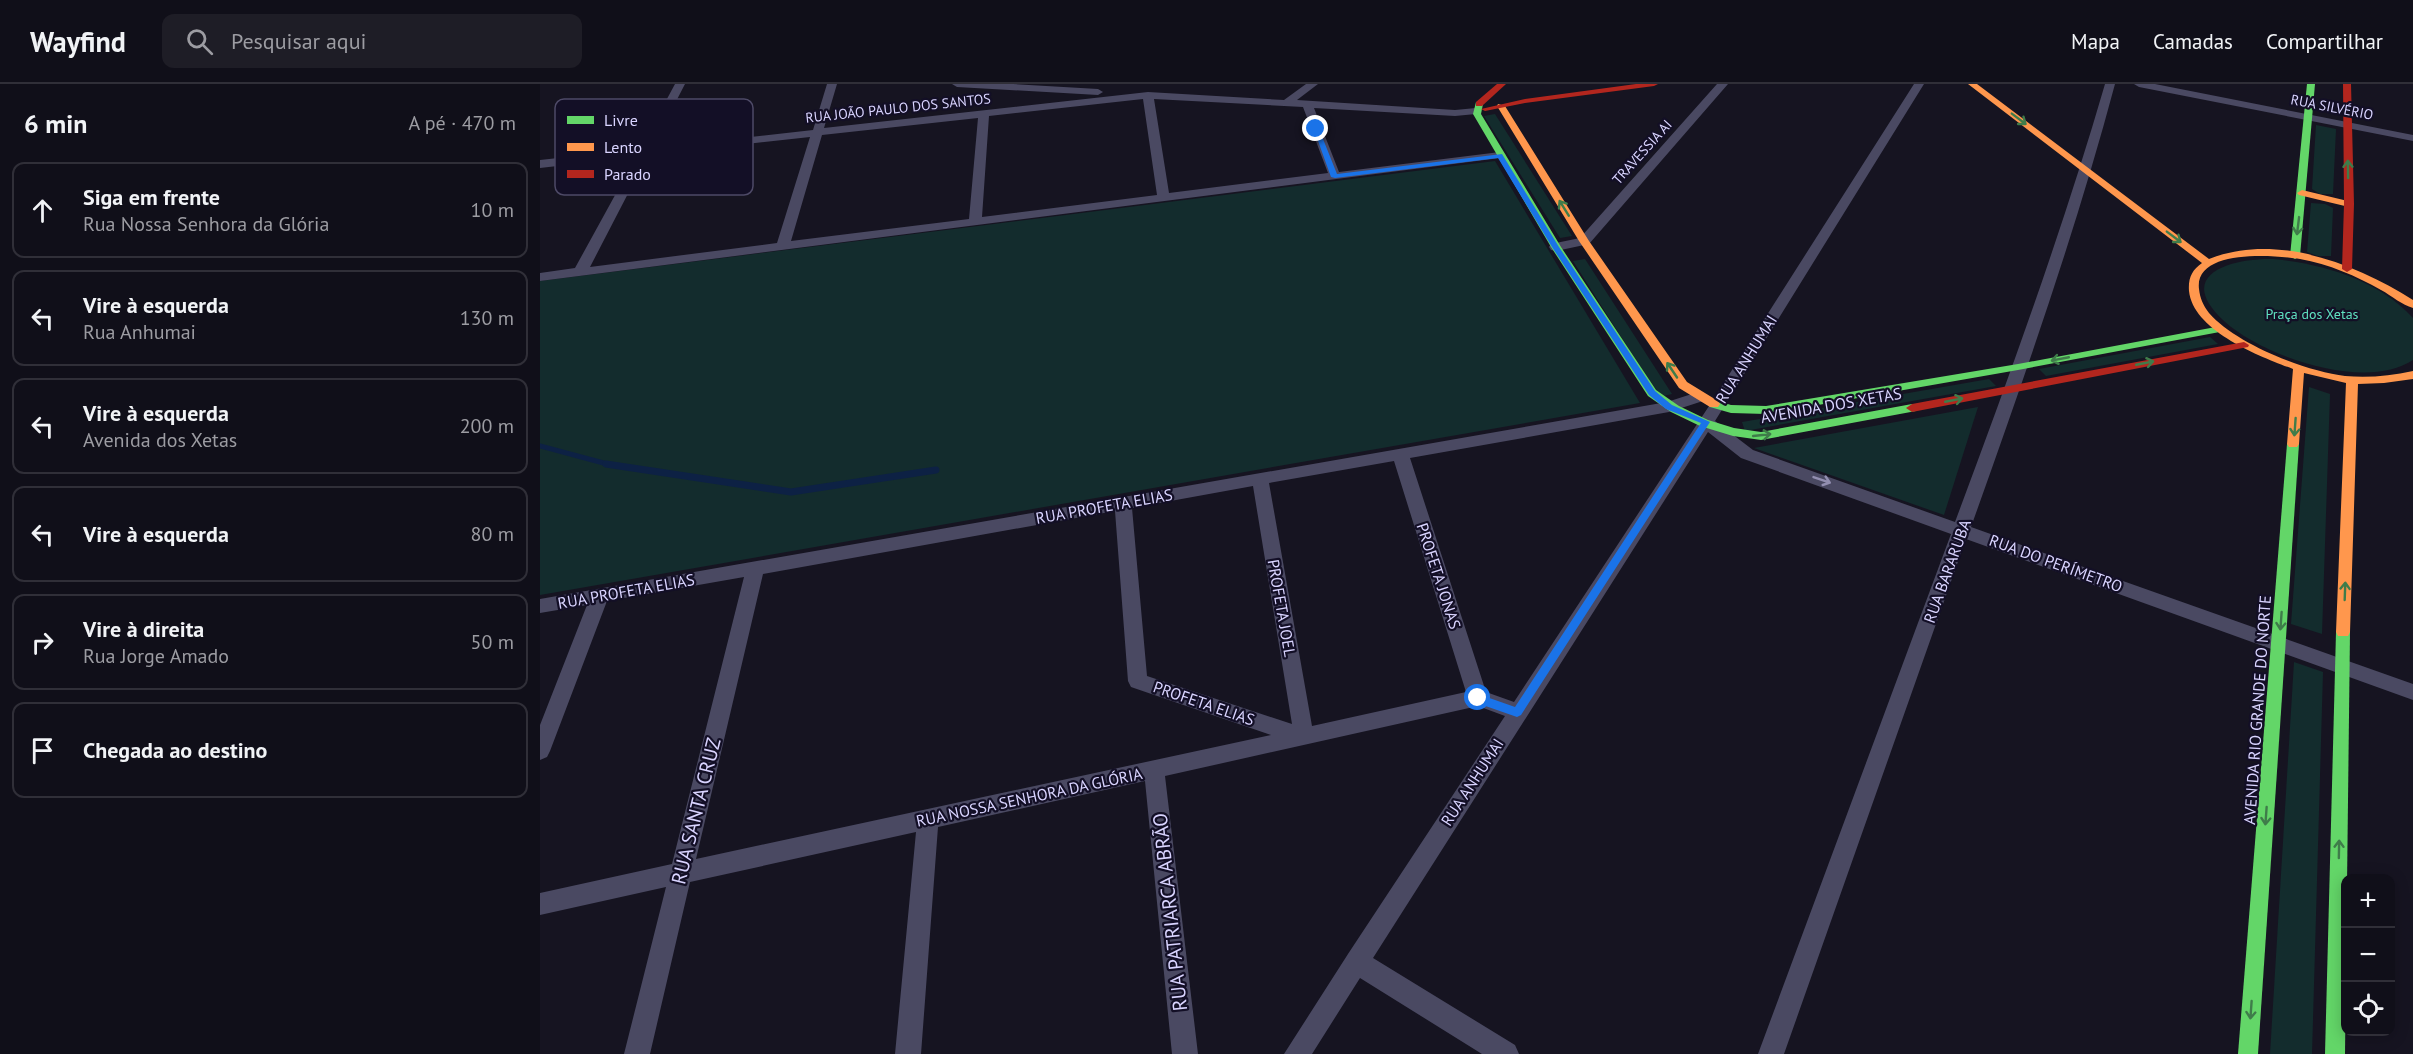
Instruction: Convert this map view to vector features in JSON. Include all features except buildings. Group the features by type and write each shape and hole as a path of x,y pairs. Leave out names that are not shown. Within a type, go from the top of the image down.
{"street":[{"path":"672,99 680,84"},
{"path":"783,246 832,84"},
{"path":"957,84 1102,88 1148,95 1164,198"},
{"path":"1286,103 1313,84"},
{"path":"1478,108 1506,94 1589,84"},
{"path":"1506,94 1654,84"},
{"name":"TRAVESSIA AI","path":"1584,241 1723,84"},
{"name":"RUA ANHUMAI","path":"1297,1054 1711,414 1919,84"},
{"path":"1972,84 2208,263"},
{"path":"1994,84 2061,134"},
{"name":"RUA BARARUBA","path":"1771,1054 2013,389 2018,367 2086,170 2110,84"},
{"name":"RUA SILVÉRIO","path":"2139,84 2413,138"},
{"path":"2295,256 2311,84"},
{"path":"2347,269 2348,84"},
{"name":"AVENIDA DOS XETAS","path":"1506,94 1584,241 1683,385 1733,433 1761,436 2244,345"},
{"name":"RUA JOÃO PAULO DOS SANTOS","path":"753,139 1148,95 1440,112 1478,108"},
{"path":"1307,104 1335,177"},
{"name":"AVENIDA DOS XETAS","path":"1478,108 1500,155 1556,247 1652,393 1669,407 1711,414 1766,410 2018,367 2221,329"},
{"path":"975,222 984,114"},
{"path":"540,277 1500,155"},
{"name":"RUA JOÃO PAULO DOS SANTOS","path":"540,164 555,162"},
{"path":"2302,193 2349,204"},
{"path":"580,272 621,195"},
{"path":"1556,247 1584,241"},
{"path":"2413,305 2386,287 2347,269 2295,256 2222,252 2198,271 2193,280 2193,291 2207,316 2244,345 2299,368 2352,379 2394,380 2413,375"},
{"name":"AVENIDA RIO GRANDE DO NORTE","path":"2248,1054 2299,368"},
{"path":"2335,1054 2342,668 2352,379"},
{"name":"RUA PROFETA ELIAS","path":"540,606 1669,407 1698,397"},
{"name":"RUA DO PERÍMETRO","path":"1711,414 1726,440 1747,454 2413,692"},
{"name":"PROFETA JONAS","path":"1400,454 1478,698"},
{"name":"PROFETA JOEL","path":"1260,479 1304,737"},
{"name":"PROFETA ELIAS","path":"1123,503 1138,681 1304,737"},
{"name":"RUA SANTA CRUZ","path":"637,1054 755,568"},
{"path":"540,751 600,596"},
{"path":"1478,698 1517,712"},
{"name":"RUA NOSSA SENHORA DA GLÓRIA","path":"540,904 1478,698"},
{"name":"RUA PATRIARCA ABRÃO","path":"1154,769 1185,1054"},
{"path":"908,1054 928,819"},
{"path":"1356,962 1506,1054"}],"green space":[{"path":"1495,114 1572,236 1560,238 1484,116"},
{"path":"2316,125 2336,129 2333,194 2320,194 2312,189"},
{"path":"1495,161 1640,403 540,595 540,281"},
{"path":"2311,203 2325,204 2333,208 2331,256 2318,256 2307,252"},
{"path":"1585,259 1672,394 1659,397 1573,261"},
{"name":"Praça dos Xetas","path":"2258,259 2273,259 2330,270 2349,276 2384,293 2413,318 2413,360 2393,369 2369,372 2342,371 2315,366 2288,357 2241,334 2224,321 2210,305 2204,291 2206,280 2214,272 2227,266"},
{"path":"2210,337 2218,344 2046,376 2039,369"},
{"path":"1989,379 1996,386 1745,431 1742,422"},
{"path":"2309,387 2330,394 2322,634 2291,624"},
{"path":"1978,407 1944,515 1754,448"},
{"path":"2294,662 2323,672 2312,1054 2270,1054"}],"waterway":[{"path":"540,446 609,464"},
{"path":"609,464 791,492 936,470"}],"traffic: fast":[{"path":"2295,256 2311,84"},
{"path":"1479,104 1477,114 1556,247 1652,393 1675,409 1704,423 1733,432 1761,436 1912,408"},
{"path":"1714,404 1731,409 1766,410 2018,367 2221,329"},
{"path":"2248,1054 2293,444"},
{"path":"2335,1054 2343,632"}],"traffic: slow":[{"path":"1972,84 2208,263"},
{"path":"1501,106 1584,241 1683,385 1714,404"},
{"path":"2302,193 2349,204"},
{"path":"2413,305 2371,280 2348,270 2301,256 2277,253 2253,253 2217,259 2206,264 2195,276 2193,282 2195,299 2206,316 2225,331 2273,357 2297,367 2336,378 2374,380 2413,375"},
{"path":"2293,444 2299,368"},
{"path":"2343,632 2352,379"}],"traffic: jam":[{"path":"1479,104 1502,84"},
{"path":"1485,109 1525,101 1654,84"},
{"path":"2347,84 2349,204 2347,269"},
{"path":"1912,408 2244,345"}],"route":[{"path":"1316,129 1335,177 1500,155 1556,247 1652,393 1669,407 1706,422 1517,712 1478,698"}]}
